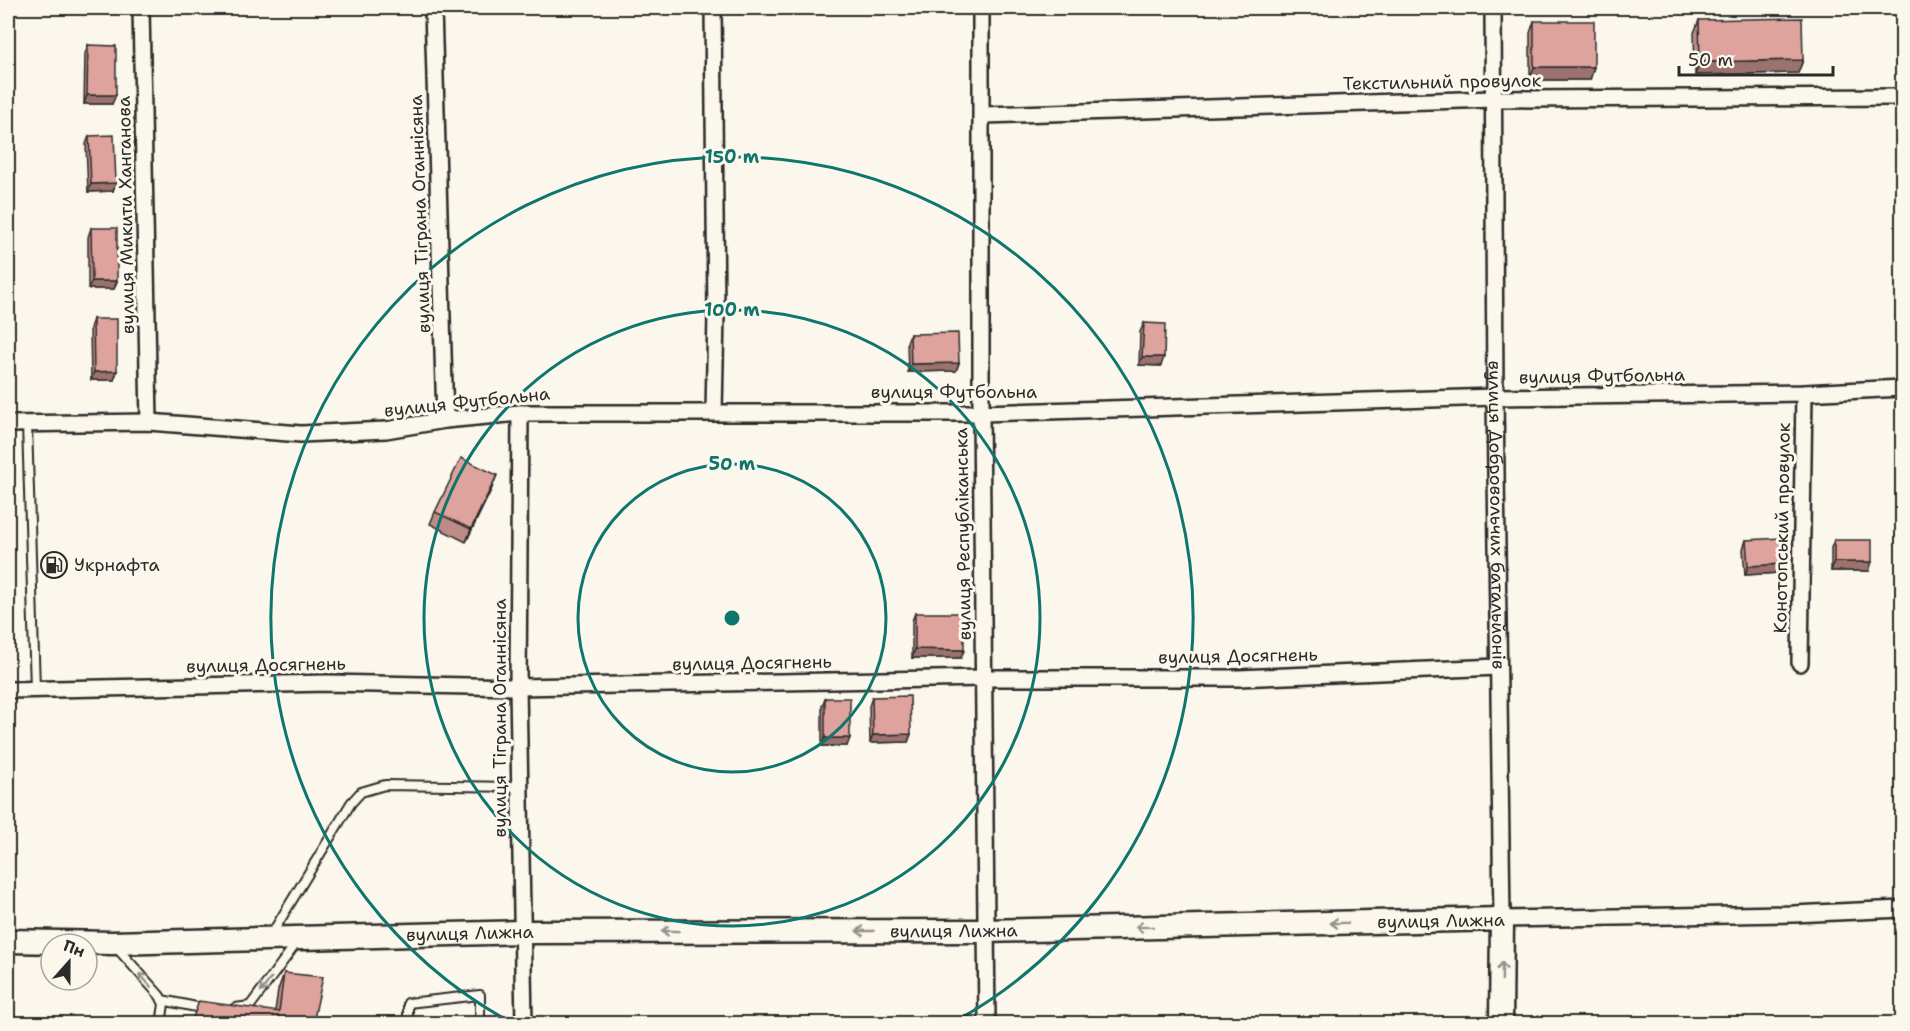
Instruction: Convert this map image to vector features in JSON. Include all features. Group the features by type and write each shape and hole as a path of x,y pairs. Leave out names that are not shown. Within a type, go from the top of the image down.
{"street":[{"name":"вулиця Микити Ханганова","path":"141,8 149,422"},
{"name":"вулиця Тіграна Оганнісяна","path":"433,8 445,420"},
{"path":"713,8 716,314 714,412"},
{"name":"вулиця Республіканська","path":"981,8 983,115 981,413 987,1023"},
{"name":"вулиця Добровольчих батальйонів","path":"1493,8 1495,397 1502,919 1501,1023"},
{"name":"Текстильний провулок","path":"983,115 1494,99 1902,97"},
{"name":"вулиця Футбольна","path":"8,424 149,422 301,434 386,430 445,420 520,413 981,413 1495,397 1804,393 1902,388"},
{"name":"Конотопський провулок","path":"1800,663 1804,393"},
{"name":"вулиця Тіграна Оганнісяна","path":"520,413 518,687 524,1023"},
{"name":"вулиця Досягнень","path":"8,690 327,683 518,687 984,678 1239,678 1498,667"},
{"name":"вулиця Лижна","path":"8,941 112,943 522,932 986,931 1782,914 1902,909"}],"lane":[{"path":"27,424 35,689"},
{"path":"269,939 351,803 361,792 385,785 519,787"},
{"path":"222,1010 250,1006 301,938"},
{"path":"112,943 162,1000 213,1011"},
{"path":"408,1023 408,1003 480,994 480,1023"},
{"path":"161,1023 162,1000"}],"building":[{"path":"1802,18 1803,60 1700,62 1699,20"},
{"path":"1534,21 1594,21 1594,67 1534,67"},
{"path":"88,45 116,46 116,95 87,95"},
{"path":"114,135 116,183 91,184 89,136"},
{"path":"91,228 117,228 117,281 92,281"},
{"path":"93,319 117,319 117,371 94,372"},
{"path":"1144,323 1165,324 1164,357 1142,357"},
{"path":"958,333 959,363 911,364 910,334"},
{"path":"461,458 497,475 471,529 435,512"},
{"path":"1781,538 1782,564 1748,566 1746,540"},
{"path":"1834,540 1872,540 1872,562 1834,562"},
{"path":"915,613 964,613 964,650 915,649"},
{"path":"910,696 911,734 873,735 872,697"},
{"path":"825,698 850,698 850,738 825,738"},
{"path":"284,973 323,977 313,1023 191,1023 199,1001 279,1012"}],"place":[{"name":"Укрнафта","path":"54,565"}]}
